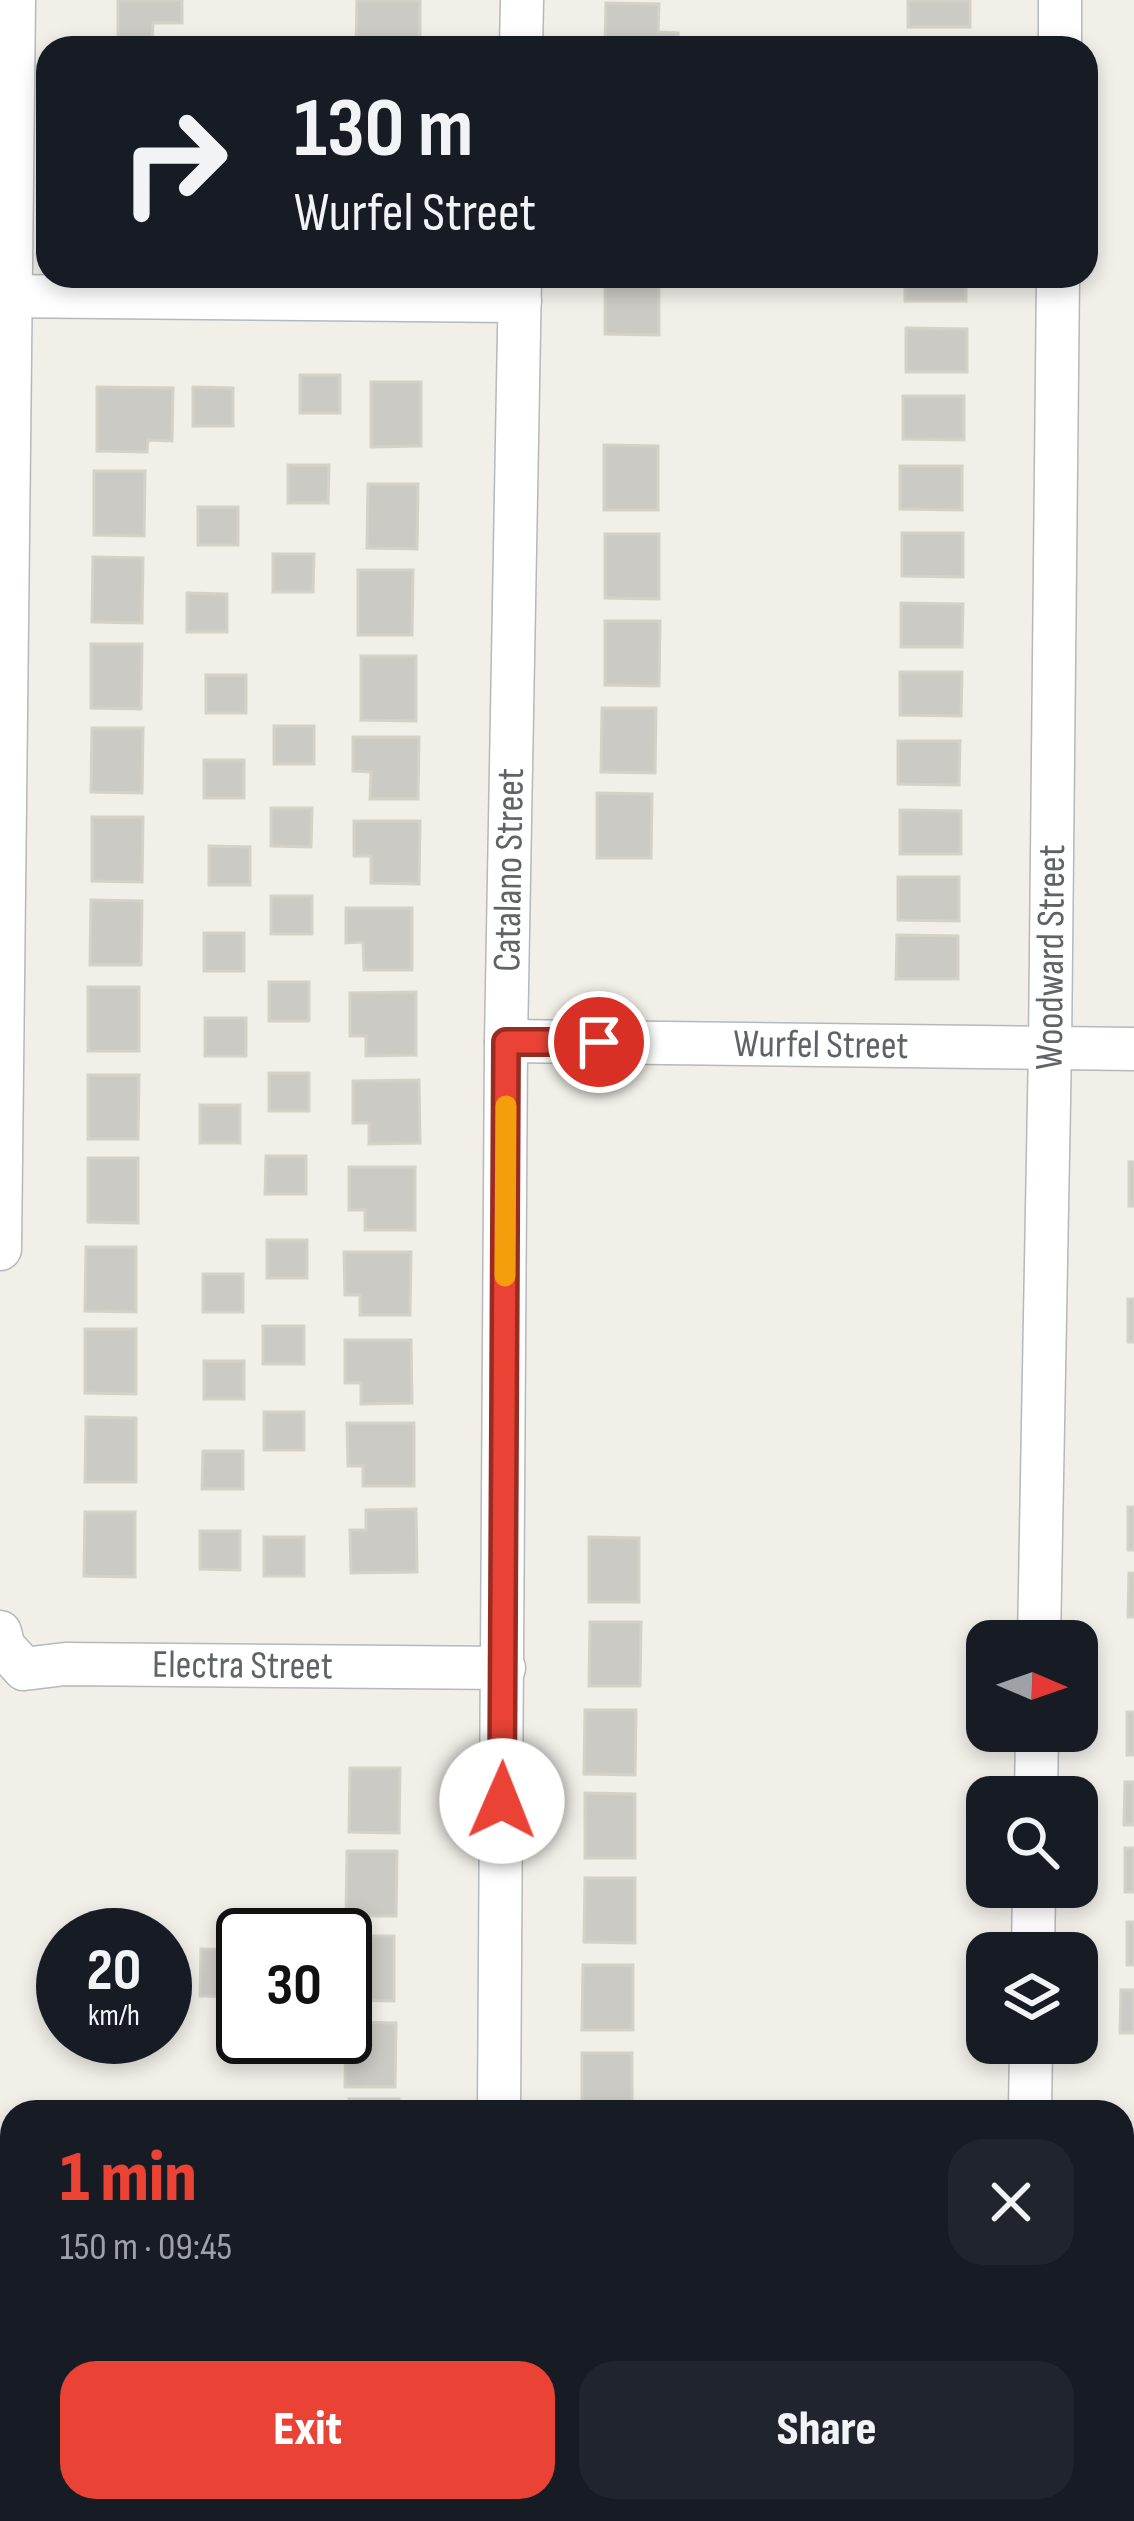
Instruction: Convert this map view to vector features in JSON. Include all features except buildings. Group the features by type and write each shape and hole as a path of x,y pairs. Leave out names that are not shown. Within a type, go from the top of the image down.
{"street":[{"path":"0,1249 5,296 14,0"},
{"path":"521,36 522,0"},
{"path":"1060,0 1060,36"},
{"name":"Woodward Street","path":"1039,1620 1058,288"},
{"path":"5,296 520,289"},
{"name":"Catalano Street","path":"499,2100 506,1042 520,289"},
{"name":"Wurfel Street","path":"506,1042 1134,1048"},
{"name":"Electra Street","path":"0,1632 4,1647 24,1669 65,1664 504,1668"},
{"path":"1030,2100 1031,2064"}],"slow traffic":[{"path":"505,1276 506,1106"}],"route":[{"path":"502,1801 506,1042 599,1042"}]}
